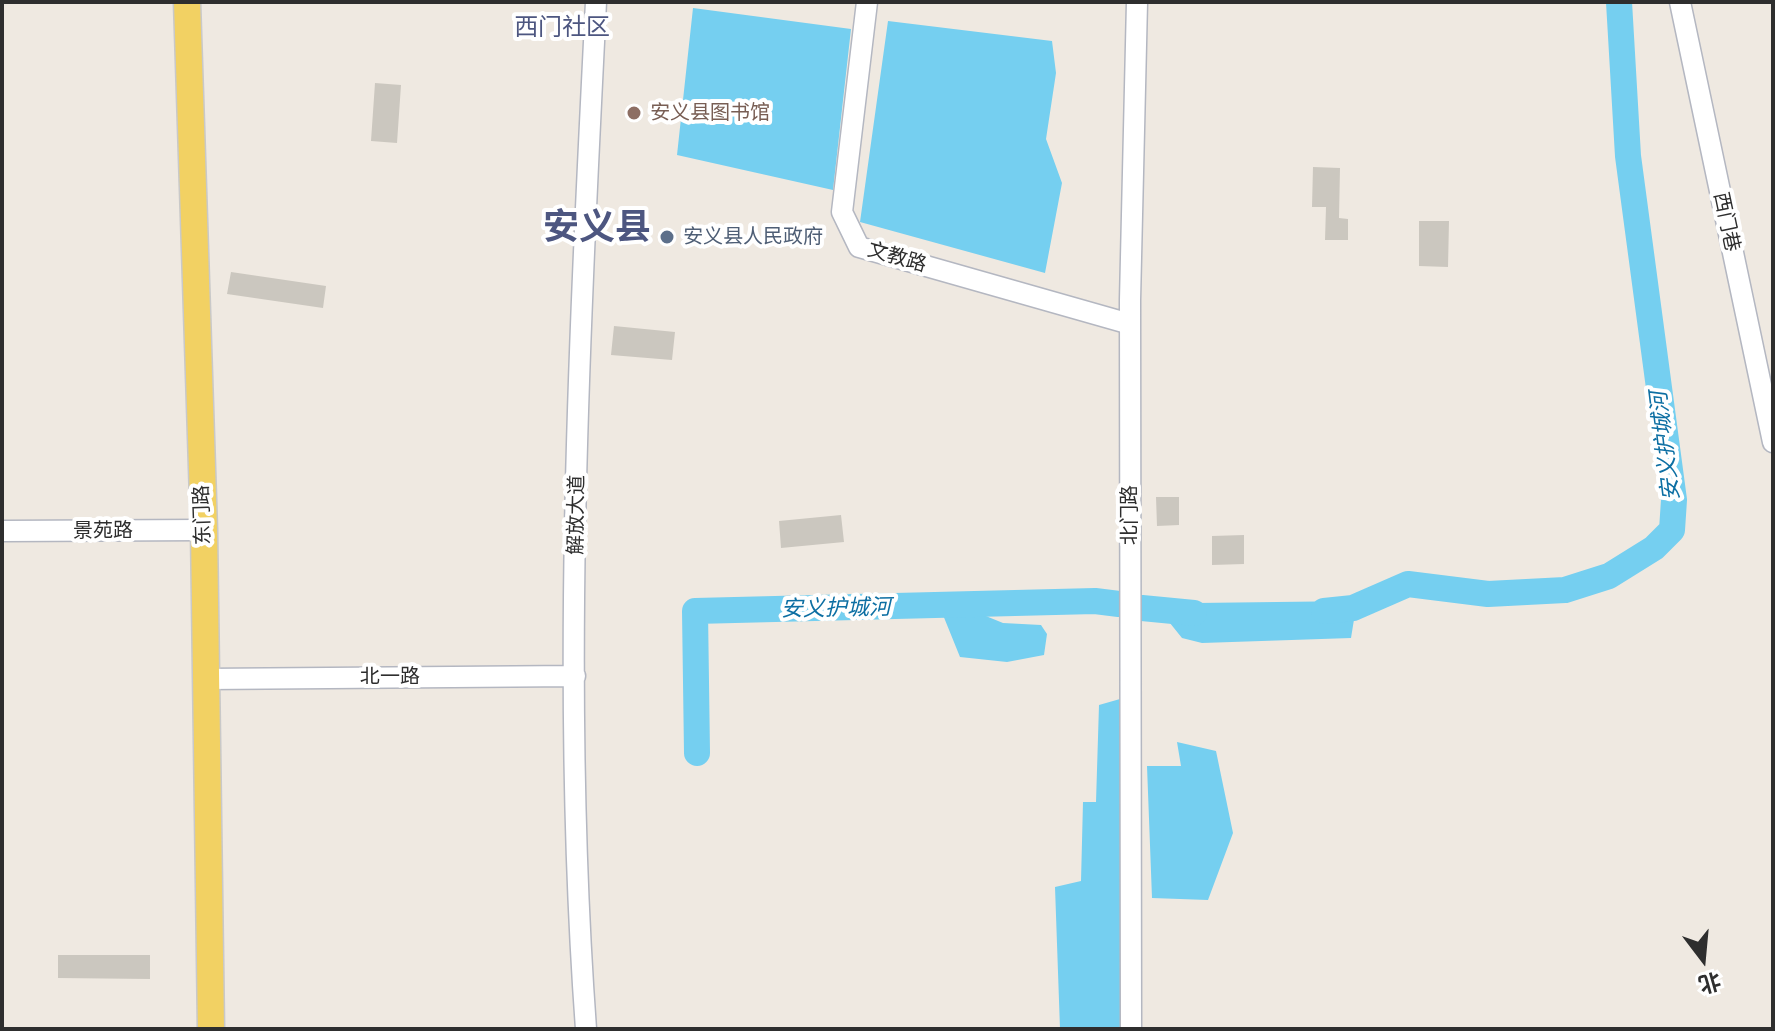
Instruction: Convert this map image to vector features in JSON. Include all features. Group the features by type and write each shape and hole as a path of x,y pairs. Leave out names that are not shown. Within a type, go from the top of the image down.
{"main road":[{"name":"东门路","path":"187,2 204,530 211,1029"}],"street":[{"name":"解放大道","path":"586,1029 578,912 575,676 579,345 596,2"},
{"name":"文教路","path":"867,2 842,212 859,247 1130,324"},
{"name":"北门路","path":"1131,1029 1130,324 1137,2"},
{"name":"西门巷","path":"1680,2 1773,442"},
{"name":"景苑路","path":"2,531 204,530"},
{"name":"北一路","path":"206,679 575,676"}],"water":[{"path":"693,8 851,29 833,190 677,155"},
{"path":"888,21 1052,41 1056,73 1046,139 1062,183 1045,273 860,222"},
{"path":"1149,597 1196,603 1357,601 1351,638 1202,643 1182,638"},
{"path":"976,612 1003,623 1041,625 1047,634 1044,655 1007,662 960,657 943,615"},
{"path":"1123,687 1123,1029 1060,1029 1055,887 1081,881 1083,802 1096,802 1099,705 1120,699"},
{"path":"1177,742 1216,751 1233,833 1208,900 1152,898 1147,766 1181,766"}],"building":[{"path":"375,83 401,85 397,143 371,141"},
{"path":"1313,167 1340,168 1339,218 1348,219 1348,240 1325,240 1326,207 1312,207"},
{"path":"1419,221 1449,221 1448,267 1419,266"},
{"path":"231,272 326,286 323,308 227,294"},
{"path":"614,326 675,332 672,360 611,355"},
{"path":"1156,497 1179,497 1179,525 1157,526"},
{"path":"841,515 844,542 781,548 779,521"},
{"path":"1244,535 1244,564 1212,565 1212,536"},
{"path":"58,955 150,955 150,979 58,978"}],"waterway":[{"name":"安义护城河","path":"1324,611 1353,608 1408,584 1488,594 1565,590 1609,576 1654,548 1672,530 1674,500 1628,156 1619,2"},
{"name":"安义护城河","path":"697,753 695,611 1095,601 1119,604"},
{"name":"安义护城河","path":"1142,608 1194,613"}],"place":[{"name":"安义县图书馆","path":"634,113"},
{"name":"安义县人民政府","path":"667,237"}],"district":[{"name":"西门社区","path":"562,28"},
{"name":"安义县","path":"597,229"}]}
